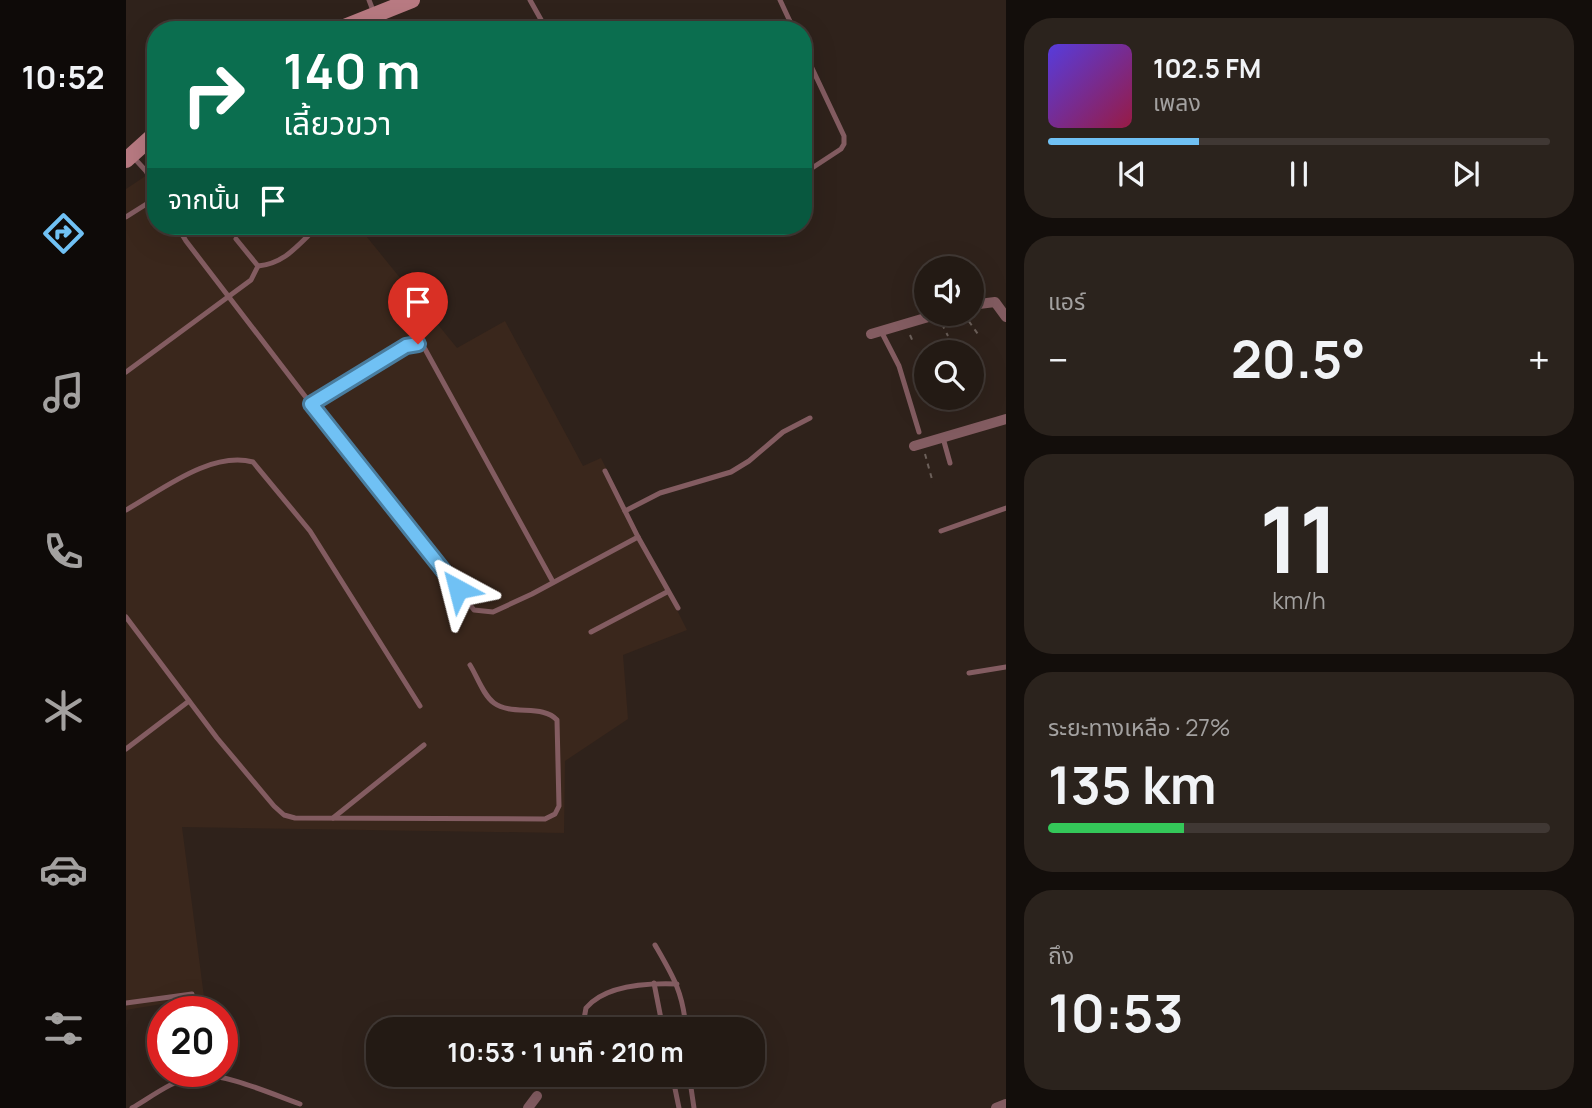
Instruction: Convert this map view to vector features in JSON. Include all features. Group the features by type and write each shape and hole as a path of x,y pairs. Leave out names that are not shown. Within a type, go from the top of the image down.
{"street":[{"path":"351,21 372,7 412,0"},
{"path":"129,158 147,141"},
{"path":"984,303 995,302 1006,317"},
{"path":"876,332 914,321"},
{"path":"918,445 1006,419"},
{"path":"528,1108 537,1096"},
{"path":"996,1108 1006,1104"}],"lane":[{"path":"530,0 542,21"},
{"path":"780,0 790,21"},
{"path":"812,68 844,136 844,144 841,149 812,168"},
{"path":"129,158 147,173"},
{"path":"126,217 147,204"},
{"path":"184,235 311,404 474,610 493,612 638,537"},
{"path":"258,266 269,265 288,256 309,235"},
{"path":"236,239 258,266"},
{"path":"126,372 251,281 258,266"},
{"path":"876,332 899,366 919,432"},
{"path":"311,404 406,346 418,344 425,349 553,582"},
{"path":"625,511 660,493 731,472 749,461 783,432 810,418"},
{"path":"943,438 950,463"},
{"path":"126,510 211,464 243,459 253,462 310,531 419,706"},
{"path":"606,471 638,537 678,608"},
{"path":"941,531 1006,508"},
{"path":"591,632 667,592"},
{"path":"126,617 250,777 284,816 295,818 545,819 555,814 559,806 557,720 552,715 508,708 494,702 470,665"},
{"path":"969,673 1006,667"},
{"path":"126,749 190,701"},
{"path":"332,818 424,745"},
{"path":"655,945 677,984 684,1017"},
{"path":"584,1017 590,1002 613,991 654,983 677,984"},
{"path":"654,983 661,1017"},
{"path":"126,1003 192,994"},
{"path":"132,1108 170,1086 197,1076 224,1078 300,1104"},
{"path":"675,1087 679,1108"},
{"path":"691,1087 694,1108"}],"path":[{"path":"972,326 980,337"},
{"path":"918,445 933,483"}],"shaded area":[{"path":"147,175 147,235 365,235 457,348 505,321 583,466 601,458 687,630 623,655 628,719 565,761 564,833 182,827 204,996 147,996 147,1006 126,1010 126,189"}],"route":[{"path":"418,344 406,346 311,404 458,589"}]}
